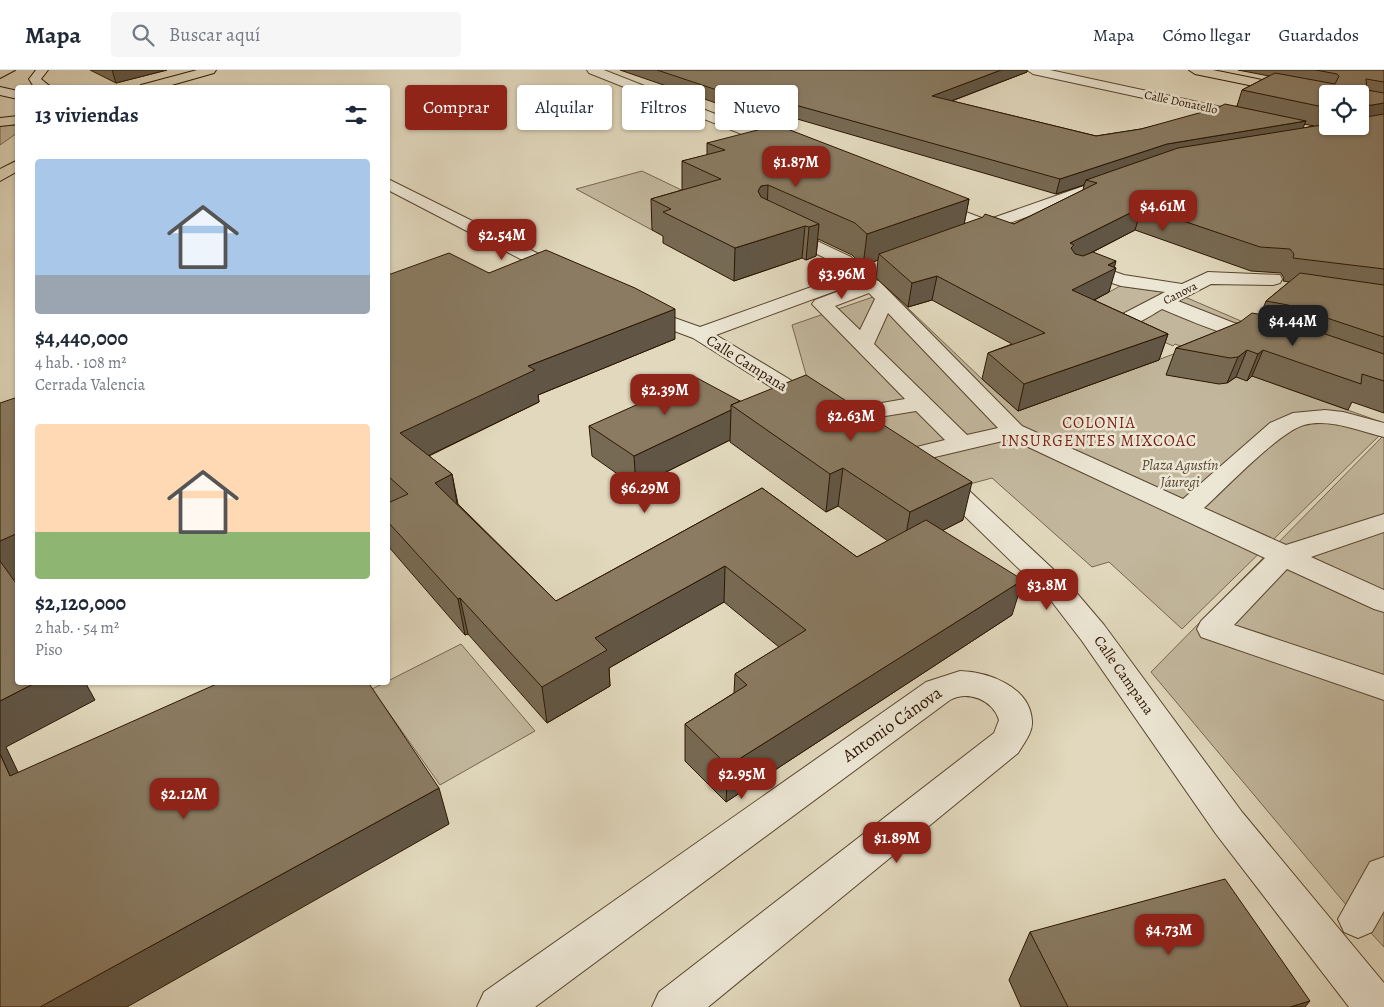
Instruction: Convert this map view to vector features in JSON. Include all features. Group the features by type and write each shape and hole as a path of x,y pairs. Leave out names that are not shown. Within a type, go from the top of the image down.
{"main road":[{"path":"0,74 9,70"},
{"path":"1195,70 1319,94"},
{"path":"156,85 204,72"},
{"path":"174,85 204,72"},
{"path":"0,122 15,120"},
{"path":"0,176 15,166"}],"street":[{"path":"40,85 35,79 42,70"},
{"path":"592,70 795,150"},
{"name":"Calle Donatello","path":"1033,70 1263,120"},
{"path":"0,91 15,95"},
{"path":"0,109 15,107"},
{"path":"914,197 987,226 1114,180"},
{"path":"390,185 579,281"},
{"path":"766,222 845,260"},
{"path":"962,237 972,234 978,223"},
{"path":"1076,272 1084,267 1121,280 1186,290"},
{"name":"Canova","path":"1120,323 1208,278 1278,285"},
{"path":"700,334 878,284"},
{"path":"863,345 878,284"},
{"path":"878,284 822,304 963,444"},
{"path":"878,284 1014,432 1384,602"},
{"path":"1162,302 1229,328 1270,336 1287,342"},
{"name":"Calle Campana","path":"626,306 700,334 868,431 901,458 953,490 1060,591 1093,632 1229,823 1376,1007"},
{"path":"868,431 922,403"},
{"path":"1186,510 1278,428 1301,418 1343,419 1384,430"},
{"path":"901,458 1014,432"},
{"path":"1384,523 1283,556 1212,629 1384,688"},
{"name":"Antonio Cánova","path":"499,1007 938,691 954,684 974,684 987,688 1009,704 1015,714 1017,726 1013,735 1006,743 674,1007"},
{"path":"1358,919 1384,874"}],"green space":[{"path":"15,125 15,134 0,145 0,126"},
{"path":"642,171 723,210 652,230 576,189"},
{"path":"1120,286 1176,294 1119,322 1082,307"},
{"name":"Plaza Agustín Jáuregi","path":"890,291 1018,411 1182,351 1384,423 1384,431 1182,629 1109,562 1092,567 992,478 966,485 807,378 792,325"},
{"path":"1178,294 1241,321 1228,328 1206,355 1175,344 1173,346 1121,323"},
{"path":"1384,435 1384,947 1358,919 1151,672"},
{"path":"461,644 535,731 440,785 372,689 380,685 390,685 390,680"}],"building":[{"path":"657,70 1001,70 932,96 1096,136 1141,129 1217,108 1225,104 1306,121 1167,144 1060,179 798,106 798,85 715,85 715,89"},
{"path":"1316,70 1384,70 1384,82 1366,79 1367,85 1319,85 1319,106 1242,90 1275,73 1335,84 1339,76"},
{"path":"1369,90 1384,93 1384,103 1369,106"},
{"path":"1384,114 1384,269 1293,258 1294,254 1290,249 1260,247 1142,207 1070,243 1074,245 1071,248 1075,254 1083,256 1093,252 1116,261 1108,265 1116,268 1072,290 1168,334 1024,384 988,353 1045,333 937,276 912,283 879,254 983,217 985,214 1014,224 1097,183 1086,180 1178,148 1319,125 1319,135 1369,135 1369,116"},
{"path":"758,130 790,130 969,199 867,234 855,223 768,185 761,186 758,191 761,197 819,224 809,227 805,226 735,248 663,212 671,209 651,199 721,179 682,161 725,150 707,143"},
{"path":"546,250 635,288 675,309 528,366 535,370 400,433 452,474 435,483 556,601 762,488 857,557 926,520 1023,580 728,766 685,724 747,685 735,674 806,630 725,566 595,638 607,650 542,687 390,524 390,502 408,494 390,478 390,274 449,253 489,273"},
{"path":"1300,273 1384,285 1384,337 1288,305 1266,301"},
{"path":"1252,313 1275,317 1384,354 1384,381 1362,374 1361,384 1263,350 1258,354 1247,350 1238,357 1230,358 1176,348 1240,322"},
{"path":"806,375 972,482 910,512 843,468 830,474 731,405"},
{"path":"697,378 740,401 731,405 731,410 634,456 589,426"},
{"path":"15,398 15,534 0,541 0,403"},
{"path":"0,561 15,582 15,685 31,685 0,701"},
{"path":"214,685 370,685 439,788 40,1007 0,1007 0,754 10,776"},
{"path":"1225,879 1310,1001 1290,1007 1068,1007 1030,932"}],"district":[{"name":"COLONIA INSURGENTES MIXCOAC","path":"1099,431"}]}
